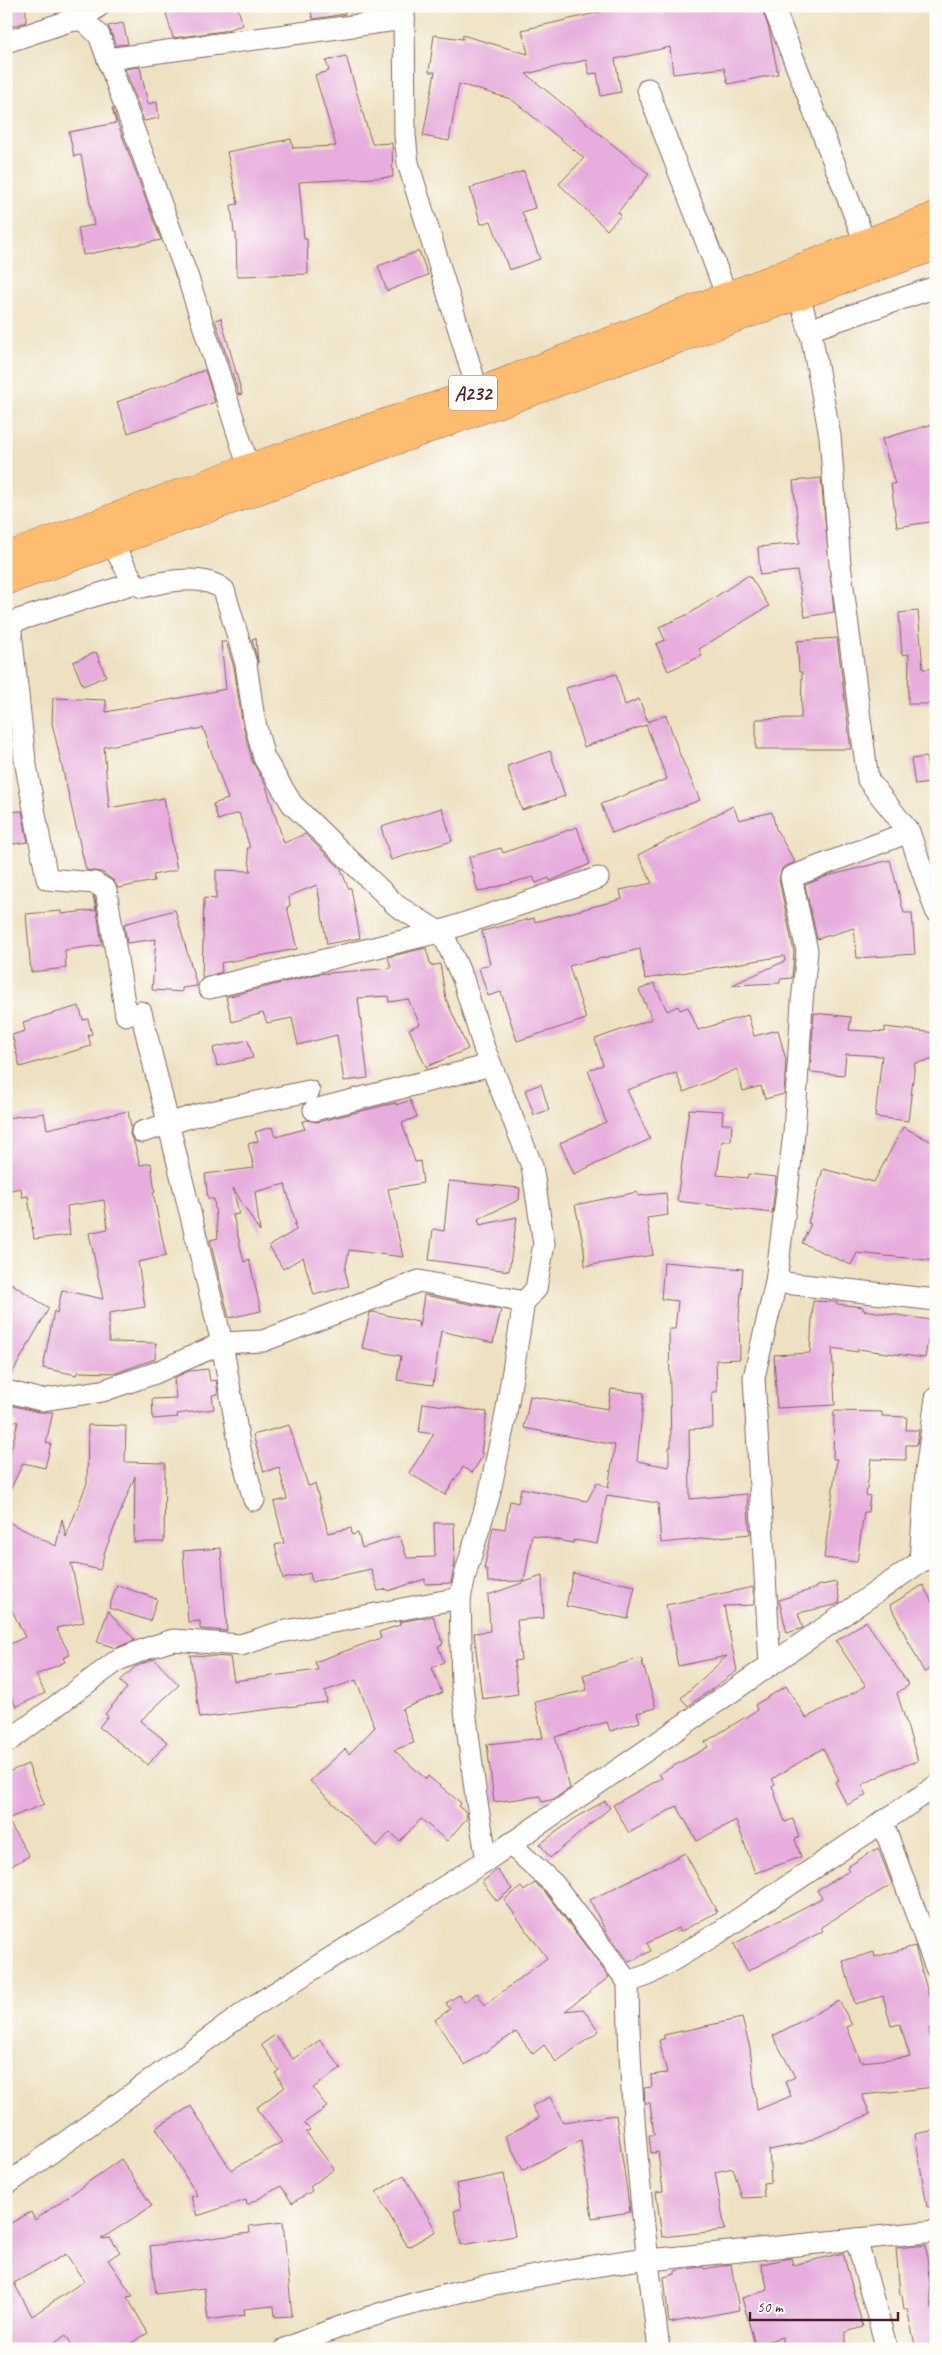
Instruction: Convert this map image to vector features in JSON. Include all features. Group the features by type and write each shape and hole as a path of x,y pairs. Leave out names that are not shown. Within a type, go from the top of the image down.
{"highway":[{"name":"A232","path":"8,569 249,468 478,392 726,295 936,216"},
{"name":"A232","path":"8,569 111,542 936,246"}],"street":[{"path":"6,42 66,22 82,19 100,6"},
{"path":"773,6 865,242"},
{"path":"108,59 404,12 405,135 408,163 478,392"},
{"path":"82,19 100,35 188,278 249,468"},
{"path":"648,90 666,142 698,215 726,295"},
{"path":"809,330 936,287"},
{"path":"799,296 809,330 830,436 840,564 868,780 909,832 936,911"},
{"path":"111,542 134,583 142,587 161,582 206,581 216,584 224,590 246,664 254,719 264,758 292,804 397,906 439,932 447,943 463,979 491,1065 532,1166 544,1244 536,1289 524,1302 506,1414 489,1496 460,1598 462,1686 476,1797 487,1860"},
{"path":"134,583 8,623 25,760 47,879 95,883 106,890 134,1014 168,1123 222,1343 240,1449 254,1500"},
{"path":"770,1665 754,1377 776,1282 794,1133 807,951 791,877 909,832"},
{"path":"209,988 439,932 598,878"},
{"path":"142,1132 168,1123 312,1101 491,1065"},
{"path":"6,1391 41,1400 102,1391 155,1373 222,1343 263,1341 419,1280 524,1302"},
{"path":"776,1282 936,1300"},
{"path":"6,2185 251,2008 487,1860 770,1665 928,1559 926,1472 936,1398"},
{"path":"6,1743 118,1660 173,1640 241,1645 282,1632 460,1598"},
{"path":"628,1982 648,1975 715,1935 882,1820 936,1786"},
{"path":"882,1820 936,1968"},
{"path":"510,1844 554,1884 628,1982 629,2039 647,2258 659,2349"},
{"path":"285,2349 327,2330 418,2301 540,2273 647,2258 660,2259 936,2231"},
{"path":"856,2239 886,2349"}],"building":[{"path":"6,6 26,6 26,22 6,28"},
{"path":"164,6 237,6 243,25 223,31 173,38"},
{"path":"309,6 343,6 345,14 313,19"},
{"path":"627,6 761,6 769,29 778,74 728,84 724,68 673,74 670,47 615,59 621,92 601,96 597,73 589,74 586,60 526,74 649,174 618,212 621,215 607,230 559,184 584,158 511,99 459,84 449,141 423,136 435,72 429,72 434,35 463,39 462,35 528,54 522,30"},
{"path":"123,23 128,44 116,45 108,26"},
{"path":"346,56 372,144 392,143 393,177 299,182 304,239 307,239 308,274 237,276 236,233 234,233 231,205 238,204 227,152 291,139 293,148 336,146 315,75 329,71 326,61"},
{"path":"140,67 148,104 157,102 159,118 144,121 125,69"},
{"path":"112,108 161,240 83,255 78,228 94,225 81,155 74,156 69,132 116,123"},
{"path":"524,171 535,208 522,212 540,259 509,270 491,221 481,224 470,188"},
{"path":"419,251 428,275 387,291 378,266"},
{"path":"221,318 242,394 239,395 215,320"},
{"path":"205,370 215,402 128,433 117,402"},
{"path":"936,423 936,521 897,527 891,484 895,484 882,439"},
{"path":"821,478 834,612 805,617 797,571 760,575 758,547 800,543 793,481"},
{"path":"749,575 769,606 699,649 702,656 668,671 656,644 665,640 659,627 689,614"},
{"path":"918,611 923,669 936,669 936,704 908,704 909,654 902,655 899,613"},
{"path":"256,638 258,663 252,639"},
{"path":"837,638 851,749 756,749 756,719 801,718 802,672 799,672 797,641"},
{"path":"221,642 226,642 234,667 242,721 252,761 266,786 284,843 305,834 341,869 348,888 351,888 360,938 327,944 317,885 289,896 290,906 287,907 297,949 221,963 222,972 202,978 204,898 216,899 216,870 251,871 247,848 250,848 239,813 218,820 213,804 228,799 203,728 104,747 109,808 164,798 177,870 153,875 154,881 118,888 113,880 102,872 86,870 52,723 53,698 106,700 106,712 226,689"},
{"path":"96,652 106,676 83,686 73,662"},
{"path":"616,674 625,705 639,699 648,722 666,715 680,755 700,800 612,833 601,804 667,779 646,725 584,747 566,688"},
{"path":"550,751 565,796 522,810 507,766"},
{"path":"926,757 930,783 915,785 911,759"},
{"path":"733,806 739,820 772,812 776,829 795,862 782,868 779,879 794,952 792,978 780,979 780,983 732,985 785,961 784,956 645,979 640,949 569,966 586,1019 517,1041 501,992 488,996 479,968 490,964 482,931 534,918 535,922 622,899 620,890 652,883 638,855"},
{"path":"442,808 452,841 391,860 381,827"},
{"path":"22,811 28,842 6,845 6,812"},
{"path":"577,827 590,864 550,881 549,878 536,883 533,877 478,892 469,857 501,848 503,853"},
{"path":"890,860 904,913 912,913 915,954 857,958 854,928 817,939 805,885 828,876"},
{"path":"93,896 95,898 102,945 65,950 66,968 31,972 26,914 61,911 61,914 96,910"},
{"path":"175,910 197,986 182,988 182,992 152,990 156,939 127,943 124,924"},
{"path":"426,948 431,966 440,964 446,999 468,1049 426,1067 409,1029 420,1024 408,999 389,1002 388,996 358,998 368,1078 344,1081 337,1035 298,1045 292,1018 267,1023 263,1013 232,1022 226,997 317,974 391,968 388,957"},
{"path":"654,983 667,1011 678,1006 680,1010 688,1007 698,1030 748,1015 754,1036 778,1030 786,1060 784,1094 765,1099 761,1086 743,1091 737,1069 684,1092 676,1073 627,1090 650,1139 574,1174 560,1143 606,1122 588,1070 603,1065 595,1039 652,1019 639,990"},
{"path":"79,1006 83,1020 88,1019 92,1034 88,1035 91,1046 20,1067 12,1035 25,1031 23,1022"},
{"path":"814,1013 851,1017 849,1030 885,1032 885,1027 936,1033 936,1059 915,1063 908,1121 875,1117 882,1056 846,1054 844,1075 810,1072"},
{"path":"248,1040 253,1058 217,1066 213,1048"},
{"path":"541,1084 549,1110 534,1115 525,1090"},
{"path":"410,1100 417,1117 402,1123 415,1162 420,1161 423,1183 388,1189 403,1257 349,1250 345,1271 349,1286 314,1295 303,1257 283,1269 269,1246 296,1230 285,1184 255,1192 260,1232 233,1188 239,1214 233,1215 244,1262 249,1259 261,1311 229,1318 210,1240 218,1238 214,1199 208,1199 205,1174 254,1168 248,1144 258,1141 255,1132 272,1127 275,1137 305,1129 302,1122 308,1120 317,1122 386,1105 396,1103 396,1105"},
{"path":"689,1109 723,1111 722,1124 732,1124 731,1141 722,1141 717,1175 747,1178 748,1174 776,1177 772,1213 677,1201"},
{"path":"128,1111 131,1127 130,1135 134,1142 140,1165 151,1163 155,1192 153,1193 166,1256 138,1262 145,1307 109,1313 109,1342 156,1343 155,1359 116,1373 78,1372 77,1375 43,1368 54,1311 57,1313 62,1290 103,1299 89,1233 108,1229 104,1200 67,1206 70,1235 34,1239 28,1196 22,1197 21,1188 6,1191 6,1118 44,1113 47,1129"},
{"path":"903,1127 936,1144 936,1261 857,1253 851,1265 802,1243 811,1224 808,1223 823,1169 874,1182"},
{"path":"449,1181 520,1188 519,1200 478,1219 480,1225 517,1217 509,1271 429,1260 433,1229 444,1231"},
{"path":"637,1192 638,1196 666,1193 668,1215 647,1218 653,1255 585,1266 584,1248 575,1205"},
{"path":"664,1262 743,1269 739,1317 740,1359 716,1360 717,1392 712,1392 713,1428 689,1429 690,1499 747,1494 750,1534 661,1543 658,1503 607,1495 597,1544 574,1540 573,1543 532,1535 524,1581 488,1582 487,1569 484,1569 493,1527 505,1529 510,1501 518,1503 521,1488 587,1501 597,1482 608,1488 615,1445 524,1428 530,1396 608,1409 611,1389 644,1393 637,1461 669,1467 669,1447 671,1447 669,1329 675,1329 678,1301 661,1299"},
{"path":"6,1280 49,1308 9,1379 6,1379"},
{"path":"424,1295 501,1310 493,1343 441,1331 433,1385 397,1380 401,1356 362,1348 370,1313 373,1312 418,1322 419,1328"},
{"path":"813,1301 837,1302 837,1304 863,1307 863,1310 931,1320 925,1358 858,1349 858,1352 832,1348 835,1405 777,1408 774,1355 810,1353"},
{"path":"208,1369 210,1381 216,1380 218,1394 212,1395 214,1409 177,1414 178,1417 153,1419 152,1399 176,1398 174,1378 189,1371"},
{"path":"423,1403 487,1412 481,1453 484,1454 472,1473 463,1467 445,1495 409,1473 434,1434 419,1432"},
{"path":"6,1404 38,1412 53,1412 46,1443 51,1444 45,1468 23,1463 6,1499 6,1469 18,1422 6,1419"},
{"path":"834,1411 882,1412 882,1416 907,1417 906,1430 919,1430 917,1445 906,1445 906,1460 871,1459 866,1495 870,1496 868,1512 864,1512 857,1562 824,1558 837,1459 833,1459"},
{"path":"88,1425 126,1426 125,1462 165,1463 164,1542 134,1542 135,1476 105,1551 100,1570 71,1563 84,1622 56,1628 70,1655 63,1658 65,1662 36,1675 45,1693 16,1707 11,1696 6,1698 6,1646 25,1637 6,1598 6,1521 56,1546 62,1519 66,1537 87,1483"},
{"path":"289,1425 308,1486 315,1484 328,1533 351,1528 352,1535 358,1533 362,1548 400,1536 407,1558 435,1557 434,1523 454,1523 455,1563 451,1583 425,1584 425,1579 388,1591 387,1589 378,1591 371,1569 312,1582 310,1573 283,1579 275,1545 284,1543 274,1502 287,1499 279,1467 264,1472 253,1435"},
{"path":"221,1548 227,1631 200,1629 200,1621 188,1622 183,1551"},
{"path":"573,1573 635,1586 628,1619 566,1606"},
{"path":"542,1576 544,1618 517,1620 521,1660 514,1661 518,1694 482,1699 474,1633 490,1631 488,1595"},
{"path":"836,1582 840,1602 835,1605 798,1613 803,1628 787,1633 779,1600 816,1588 816,1586"},
{"path":"117,1585 157,1599 150,1621 109,1608"},
{"path":"923,1585 936,1610 936,1666 924,1672 890,1605"},
{"path":"753,1587 754,1605 724,1606 737,1671 688,1706 681,1698 727,1656 678,1666 666,1605"},
{"path":"108,1611 135,1640 116,1648 97,1642"},
{"path":"433,1616 443,1644 438,1646 444,1662 432,1668 442,1693 402,1709 414,1743 394,1750 426,1779 428,1776 461,1803 458,1806 466,1812 467,1818 447,1841 421,1819 400,1841 390,1832 377,1846 310,1781 345,1749 349,1754 375,1727 356,1680 325,1691 327,1702 200,1718 190,1655 230,1657 234,1681 318,1670 315,1662 381,1638 379,1632 400,1625 399,1622"},
{"path":"866,1621 909,1685 897,1693 918,1761 893,1769 862,1785 867,1795 847,1805 835,1782 839,1780 823,1748 772,1779 775,1784 772,1786 785,1822 793,1819 799,1838 795,1839 801,1857 755,1873 736,1820 697,1841 677,1806 629,1833 613,1805 662,1778 659,1774 708,1747 705,1742 757,1710 755,1705 786,1686 806,1718 866,1686 836,1641"},
{"path":"641,1658 656,1708 637,1713 640,1722 610,1731 607,1722 555,1737 570,1788 554,1799 542,1802 540,1796 494,1802 487,1744 543,1738 535,1702 587,1690 583,1675"},
{"path":"154,1659 179,1685 140,1721 167,1742 148,1765 99,1727 108,1716 105,1714 127,1688 120,1681 135,1667"},
{"path":"28,1764 44,1804 7,1819 29,1856 6,1869 6,1773"},
{"path":"605,1801 610,1808 550,1858 540,1844 578,1816"},
{"path":"878,1848 892,1884 821,1927 823,1931 748,1971 734,1944 822,1898 817,1890 849,1871 847,1867"},
{"path":"685,1853 717,1912 680,1932 678,1928 647,1943 651,1951 629,1962 606,1932 590,1900"},
{"path":"497,1870 512,1889 497,1901 482,1882"},
{"path":"535,1883 545,1892 609,1977 565,2011 583,2009 599,2031 556,2062 544,2045 533,2054 516,2032 465,2065 435,2020 450,2009 446,2003 459,1995 464,2002 477,1993 485,2005 547,1958 504,1900 521,1887 524,1891"},
{"path":"915,1946 929,1997 936,1995 936,2014 932,2016 935,2026 929,2028 935,2087 862,2095 870,2114 804,2143 769,2150 771,2182 763,2183 764,2197 742,2198 733,2168 715,2172 725,2230 662,2237 656,2192 663,2191 658,2152 651,2153 649,2135 654,2135 650,2103 645,2103 644,2088 652,2087 651,2075 667,2073 659,2040 664,2039 664,2035 742,2018 750,2048 757,2110 791,2096 785,2082 795,2077 773,2036 839,2001 852,2025 847,2027 861,2062 910,2057 900,2024 891,2026 883,1996 855,2004 843,1961 874,1952 875,1957"},
{"path":"275,2035 293,2059 320,2040 341,2068 313,2088 327,2107 304,2123 310,2130 306,2132 334,2169 310,2187 312,2191 292,2203 281,2186 247,2205 246,2200 197,2216 191,2197 197,2195 156,2128 191,2106 231,2170 282,2142 256,2108 285,2087 275,2073 279,2070 261,2045"},
{"path":"550,2097 563,2122 616,2115 630,2212 592,2218 581,2140 523,2170 505,2136 539,2118 532,2106"},
{"path":"936,2130 936,2206 927,2207 915,2134"},
{"path":"121,2159 152,2206 101,2239 110,2238 120,2252 108,2260 133,2296 127,2297 148,2333 121,2349 74,2349 66,2335 46,2349 6,2349 6,2226 31,2212 35,2220","holes":["66,2254 84,2281 32,2316 14,2283"]},
{"path":"504,2174 515,2236 461,2245 454,2211 461,2209 456,2184"},
{"path":"404,2175 436,2231 408,2247 376,2192"},
{"path":"283,2222 292,2316 275,2317 274,2306 244,2309 245,2315 208,2320 204,2288 156,2294 150,2246 250,2233 249,2226"},
{"path":"926,2245 932,2309 936,2308 936,2345 916,2349 907,2309 904,2310 902,2295 900,2295 896,2248"},
{"path":"843,2253 863,2327 846,2332 846,2349 782,2349 782,2337 755,2345 742,2298 768,2290 761,2264 791,2258 793,2265"},
{"path":"731,2264 739,2310 669,2323 664,2277 684,2269 703,2267 704,2269"}]}
